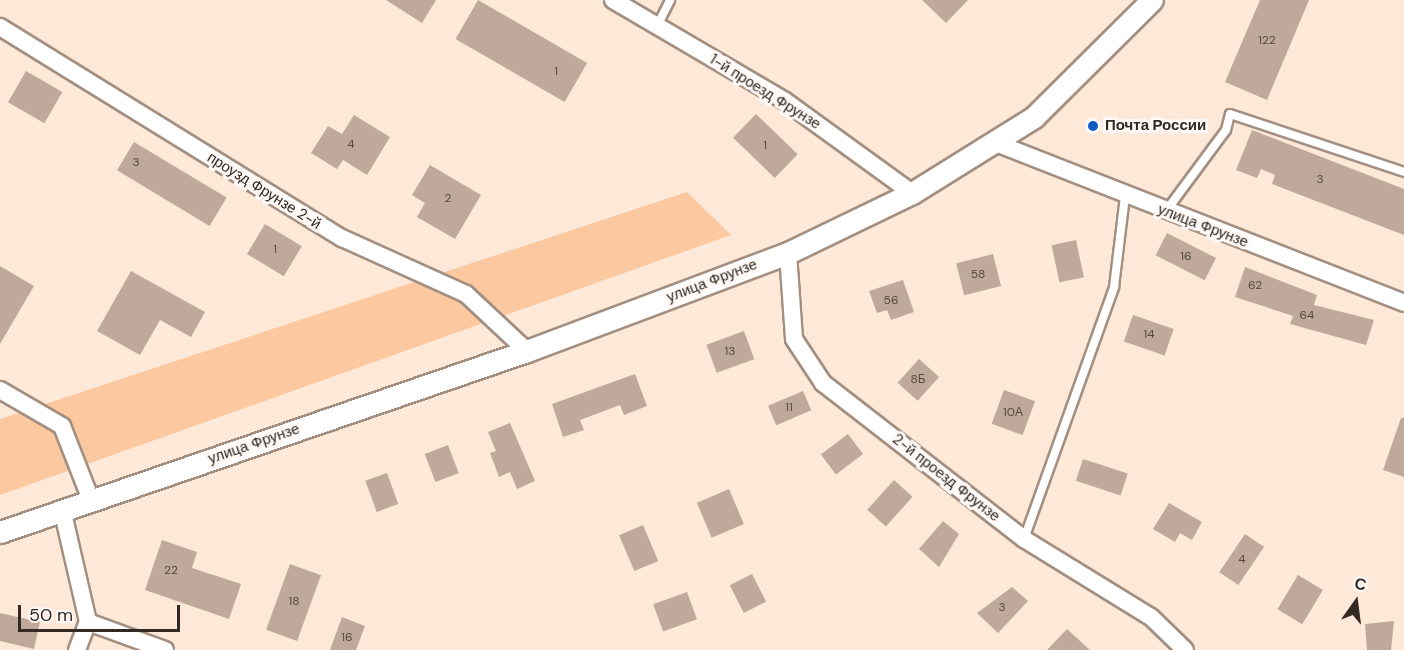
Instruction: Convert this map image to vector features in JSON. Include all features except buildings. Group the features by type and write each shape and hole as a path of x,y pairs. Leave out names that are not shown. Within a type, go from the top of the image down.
{"street":[{"name":"1-й проезд Фрунзе","path":"613,0 785,101 912,193"},
{"path":"996,143 1034,117 1152,0"},
{"name":"проузд Фрунзе 2-й","path":"0,27 342,238 466,294 527,351"},
{"name":"улица Фрунзе","path":"0,532 527,351 788,253 912,193 996,143 1125,196 1404,303"},
{"name":"2-й проезд Фрунзе","path":"788,253 794,339 823,383 1024,538 1151,617 1185,650"},
{"path":"0,390 62,426 91,500"},
{"path":"62,509 88,622 77,650"},
{"path":"88,622 165,650"}],"lane":[{"path":"657,26 670,0"},
{"path":"1166,211 1226,130 1230,114 1404,172"},
{"path":"1024,538 1114,287 1125,196"}],"shaded area":[{"path":"687,192 731,235 0,495 0,419"}],"place":[{"name":"Почта России","path":"1093,126"}]}
